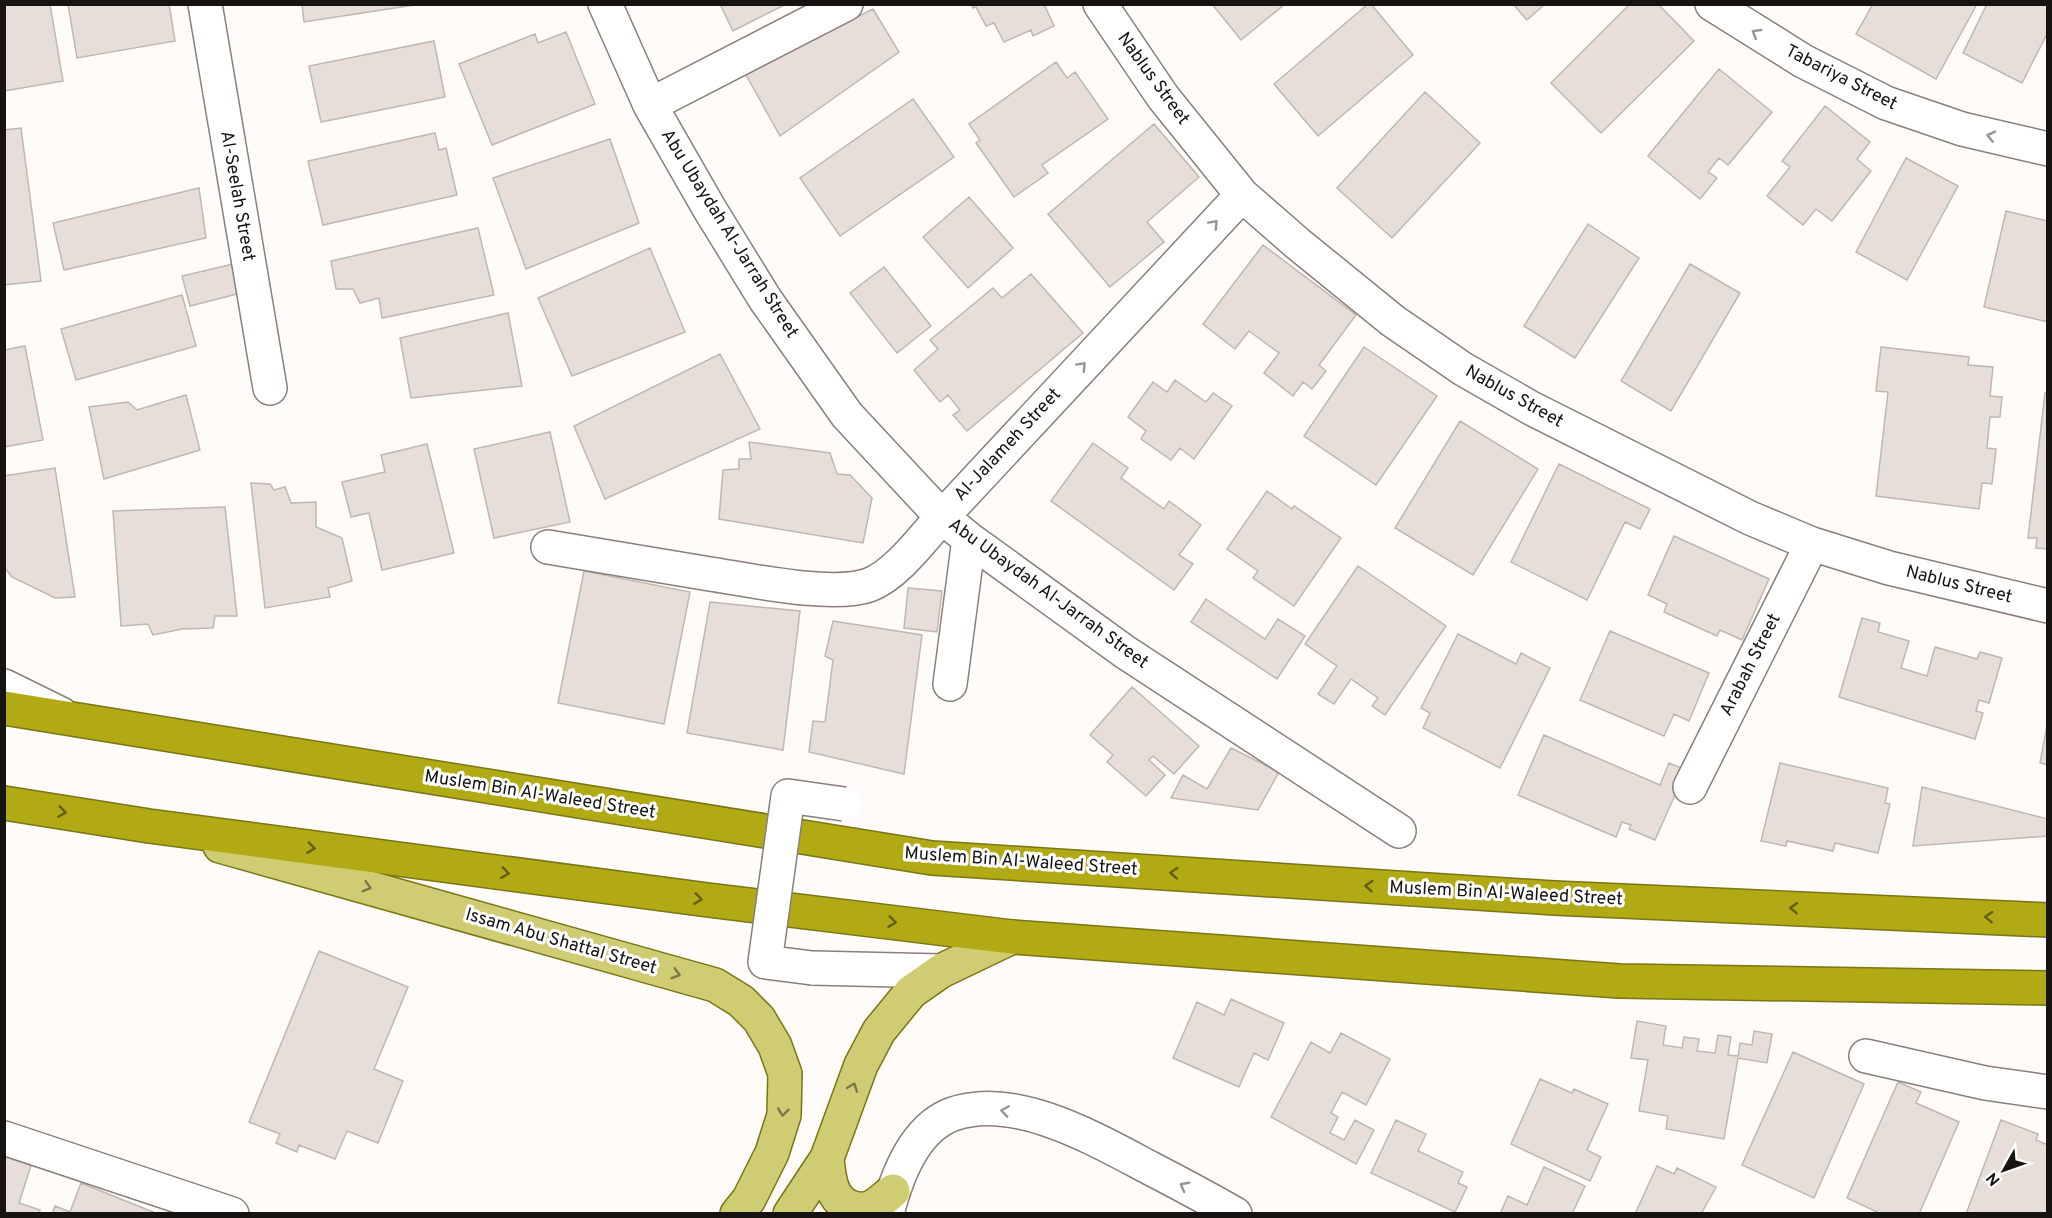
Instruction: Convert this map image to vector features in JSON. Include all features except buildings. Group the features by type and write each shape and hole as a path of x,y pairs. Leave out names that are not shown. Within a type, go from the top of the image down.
{"highway":[{"name":"Muslem Bin Al-Waleed Street","path":"4,708 932,858 1554,897 2048,920"},
{"path":"4,803 149,826 708,900 1012,937 1619,981 2048,988"}],"main road":[{"name":"Issam Abu Shattal Street","path":"149,826 716,986 741,1001 759,1019 775,1046 785,1074 784,1115 772,1153 749,1199 737,1214"},
{"path":"790,1214 827,1158 861,1065 879,1031 911,992 941,970 1012,937"},
{"path":"827,1158 832,1189 837,1198 845,1204 857,1209 890,1202"}],"street":[{"name":"Al-Seelah Street","path":"205,4 270,388"},
{"name":"Abu Ubaydah Al-Jarrah Street","path":"605,4 650,105 765,299 847,415 942,517 1125,652 1399,831"},
{"path":"650,105 846,4"},
{"name":"Nablus Street","path":"1101,4 1163,97 1242,195 1393,321 1463,369 1531,408 1750,518 1812,543 1889,568 2048,606"},
{"name":"Tabariya Street","path":"1712,4 1803,61 1886,103 1962,129 2048,149"},
{"name":"Al-Jalameh Street","path":"548,547 764,582 816,588 844,589 869,584 900,564 1242,195"},
{"path":"950,684 969,539"},
{"name":"Arabah Street","path":"1690,787 1812,543"},
{"path":"4,686 70,719"},
{"path":"844,804 788,796 765,962 812,968 941,970"},
{"path":"1866,1056 1984,1083 2048,1092"},
{"path":"890,1202 904,1164 930,1128 951,1114 991,1109 1028,1114 1085,1133 1235,1214"},
{"path":"4,1138 232,1214"}]}
